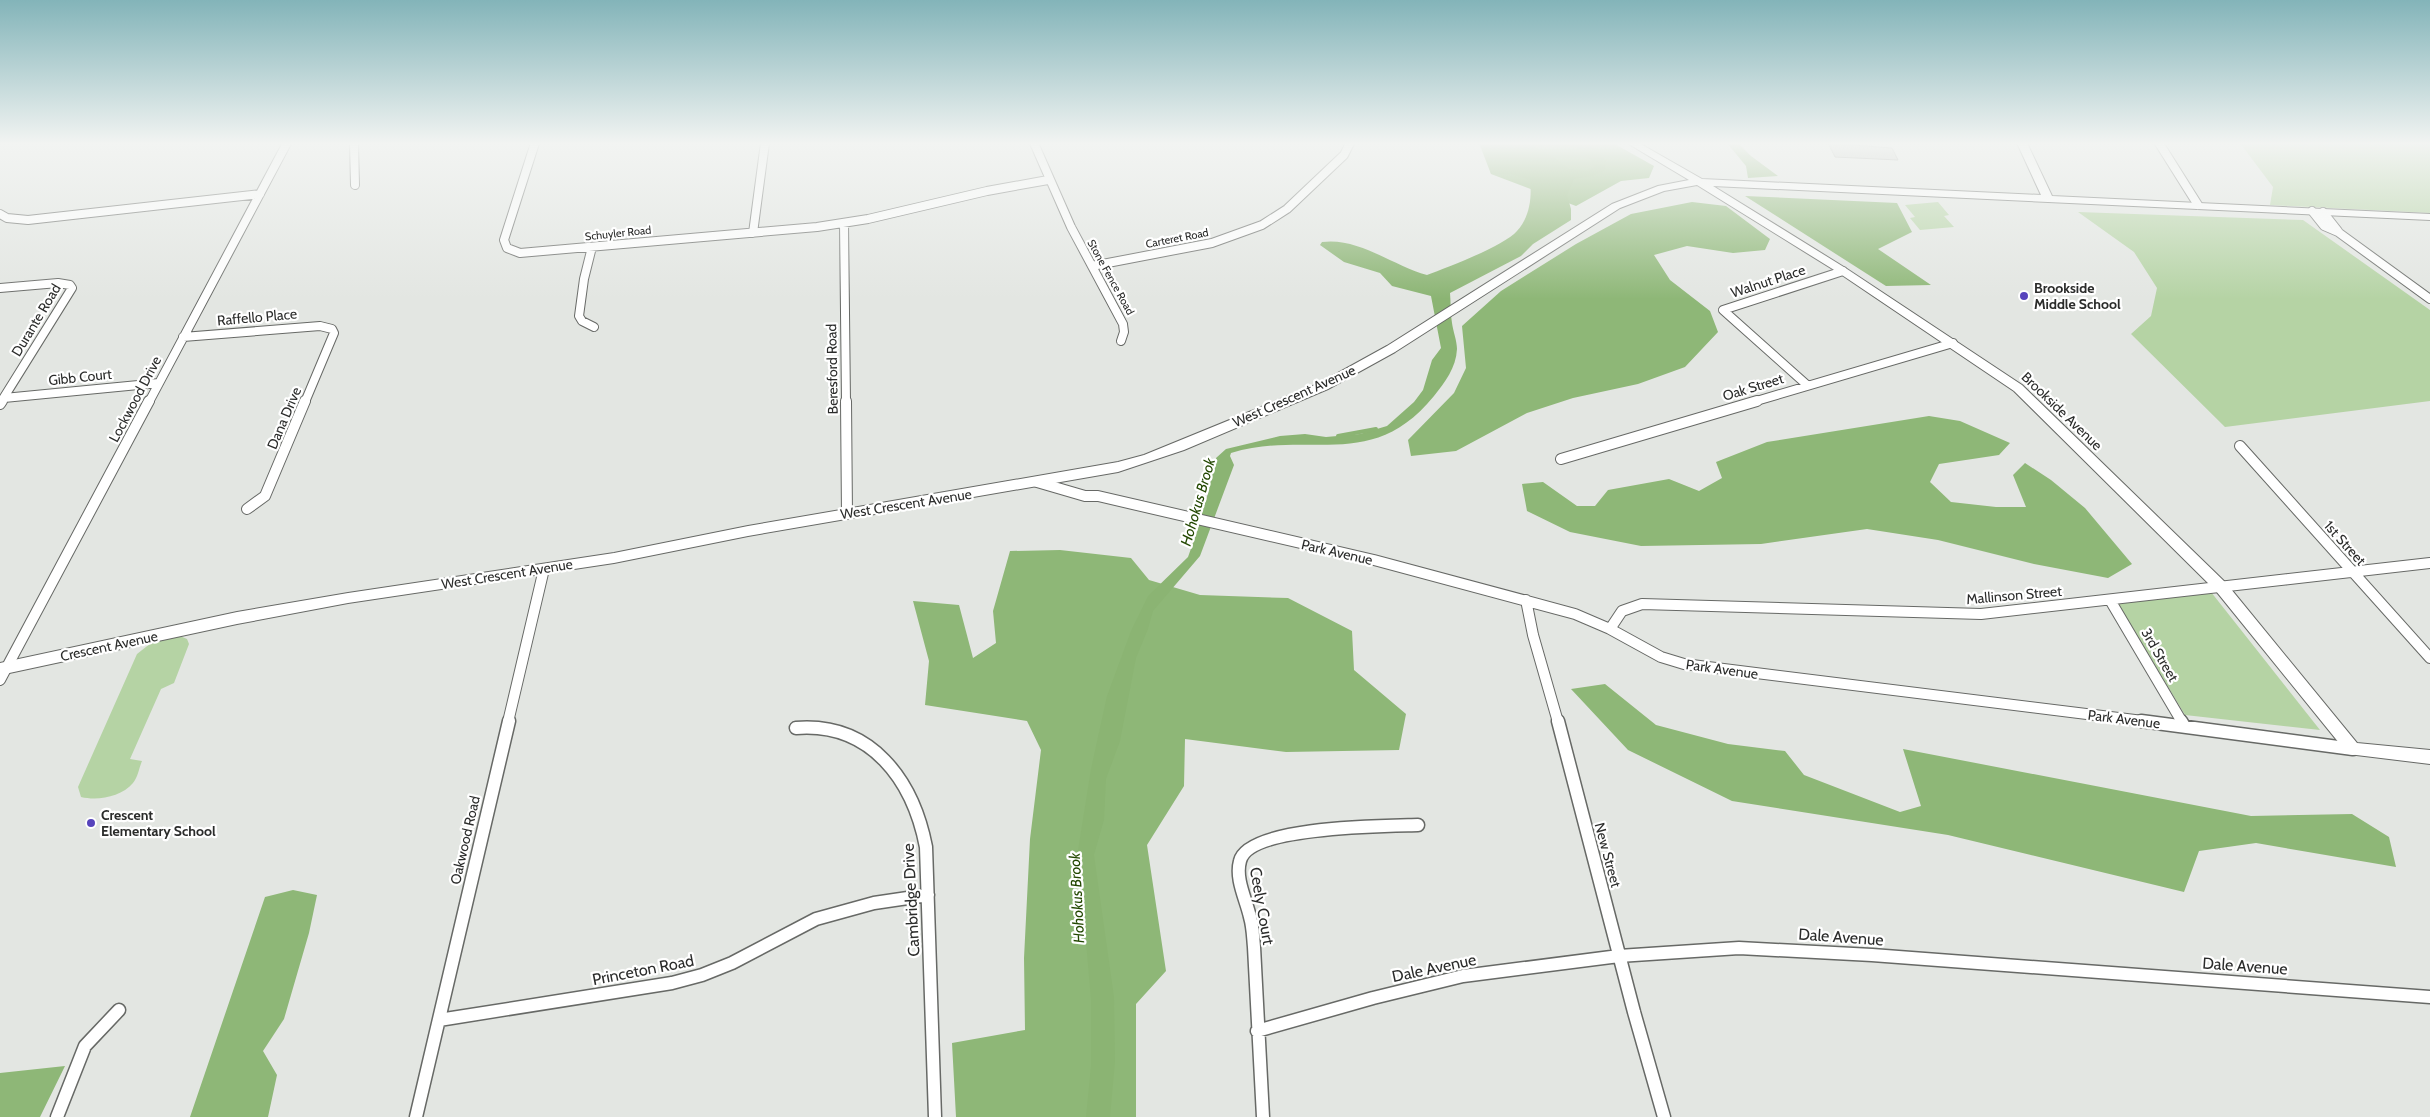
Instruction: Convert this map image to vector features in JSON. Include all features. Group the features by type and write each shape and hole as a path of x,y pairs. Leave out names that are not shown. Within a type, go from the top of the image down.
{"main road":[{"name":"West Crescent Avenue","path":"217,622 348,598 544,569 1118,467 1179,447 1324,386 1391,349 1433,320 1616,206 1644,195"},
{"name":"Brookside Avenue","path":"1722,195 1843,271 2018,388 2221,587 2353,749"},
{"path":"1731,195 1734,202"},
{"name":"West Crescent Avenue","path":"1968,195 2430,217"},
{"path":"2046,195 2048,199"},
{"name":"Crescent Avenue","path":"2,672 217,622"},
{"name":"Park Avenue","path":"2353,749 2430,757"}],"street":[{"path":"0,214 7,218 28,220 250,195"},
{"name":"Lockwood Drive","path":"2,672 259,195"},
{"name":"Schuyler Road","path":"518,195 504,244 513,251 520,253 754,233 844,223 976,195"},
{"path":"754,233 759,195"},
{"name":"Stone Fence Road","path":"1056,195 1124,324 1121,340"},
{"name":"Carteret Road","path":"1092,266 1212,243 1262,225 1287,208 1301,195"},
{"path":"2192,195 2198,205"},
{"path":"2318,212 2324,226 2338,232 2430,299"},
{"name":"Beresford Road","path":"844,223 847,514"},
{"path":"592,247 584,279 579,316 587,325 594,327"},
{"name":"Walnut Place","path":"1807,385 1723,310 1843,271"},
{"name":"Durante Road","path":"0,288 58,283 70,285 72,288 72,291 2,401"},
{"name":"Raffello Place","path":"183,337 320,326 332,329"},
{"name":"Dana Drive","path":"247,509 265,496 333,337 332,329"},
{"name":"Oak Street","path":"1561,459 1807,385 1954,344"},
{"name":"Gibb Court","path":"2,401 159,383"},
{"name":"1st Street","path":"2240,446 2430,658"},
{"name":"Park Avenue","path":"1037,482 1085,496 1098,496 1374,560 1526,600 1574,614 1610,630 1661,657 1684,664 2184,726 2353,749"},
{"name":"Mallinson Street","path":"1610,630 1621,611 1630,606 1642,604 1981,614 2430,563"},
{"name":"Oakwood Road","path":"416,1117 544,569"},
{"name":"New Street","path":"1526,600 1533,636 1547,680 1619,956 1664,1117"},
{"name":"3rd Street","path":"2110,600 2184,726"},
{"name":"Cambridge Drive","path":"796,728 819,725 846,733 884,760 900,778 912,799 921,822 926,847 935,1117"},
{"name":"Ceely Court","path":"1263,1117 1257,1031 1255,958 1251,920 1237,869 1238,860 1243,851 1256,842 1288,834 1418,824"},
{"name":"Princeton Road","path":"439,1020 672,983 702,975 732,963 816,919 874,903 928,895"},
{"name":"Dale Avenue","path":"1257,1031 1392,993 1462,976 1619,956 1739,948 1802,950 2430,996"},
{"path":"57,1117 85,1046 119,1010"}],"shaded area":[{"path":"1531,195 1567,195 1571,209 1571,220 1533,244 1521,256 1450,293 1451,319 1457,346 1456,356 1449,374 1434,396 1410,420 1387,434 1363,442 1260,447 1231,453 1230,456 1234,465 1200,556 1153,611 1136,658 1120,741 1106,779 1104,820 1094,855 1114,997 1115,1062 1110,1117 1086,1117 1091,1066 1091,1000 1083,906 1075,869 1091,769 1107,696 1131,631 1148,596 1188,557 1199,526 1201,511 1206,501 1216,458 1226,449 1280,436 1305,434 1326,437 1360,434 1387,426 1414,402 1423,390 1432,360 1441,348 1431,296 1392,286 1380,273 1344,262 1320,245 1322,242 1336,242 1363,248 1427,275 1475,256 1510,237 1525,220"},
{"path":"1547,195 1596,195 1576,206"},
{"path":"2272,195 2430,195 2430,213 2270,205"},
{"path":"1745,196 1897,203 1912,232 1878,249 1931,285 1886,286"},
{"path":"1692,202 1726,206 1770,239 1765,250 1733,253 1687,246 1654,255 1670,280 1710,311 1718,332 1685,367 1638,384 1573,398 1527,413 1456,451 1411,456 1408,440 1454,393 1466,368 1462,326 1501,291 1576,244 1631,214"},
{"path":"1938,202 1949,215 1944,216 1954,227 1920,230 1910,218 1915,217 1905,205"},
{"path":"2078,212 2303,220 2430,310 2430,401 2225,427 2131,334 2151,316 2157,288 2134,252"},
{"path":"1929,416 1960,421 2010,443 1999,455 1939,464 1930,482 1951,502 1996,507 2026,507 2013,475 2025,463 2051,480 2085,508 2132,564 2108,578 2034,564 1938,540 1867,529 1761,544 1641,546 1570,532 1527,511 1522,484 1543,482 1577,506 1595,506 1608,490 1669,479 1699,491 1722,478 1716,462 1767,442"},
{"path":"1060,550 1131,558 1149,580 1200,595 1288,598 1352,631 1354,670 1406,714 1399,750 1286,752 1185,739 1184,786 1147,845 1166,971 1136,1004 1136,1117 956,1117 952,1043 1025,1030 1024,958 1030,839 1041,750 1027,721 925,705 929,661 913,601 959,605 973,658 996,643 993,611 1010,551"},
{"path":"2211,592 2320,730 2185,715 2118,604"},
{"path":"180,636 187,639 189,644 174,683 161,689 130,759 142,761 135,781 116,795 102,798 81,797 78,787 137,654 151,643"},
{"path":"1605,684 1656,725 1728,744 1785,751 1804,775 1900,812 1921,806 1903,749 2251,816 2352,814 2389,837 2396,867 2256,843 2199,851 2184,892 1948,835 1732,801 1628,750 1571,689"},
{"path":"293,890 317,895 309,933 284,1019 263,1051 277,1075 268,1117 190,1117 265,897"},
{"path":"65,1066 40,1117 0,1117 0,1073"}],"waterway":[{"name":"Hohokus Brook","path":"1338,436 1376,429"}],"place":[{"name":"Brookside Middle School","path":"2024,296"},
{"name":"Crescent Elementary School","path":"91,823"}]}
